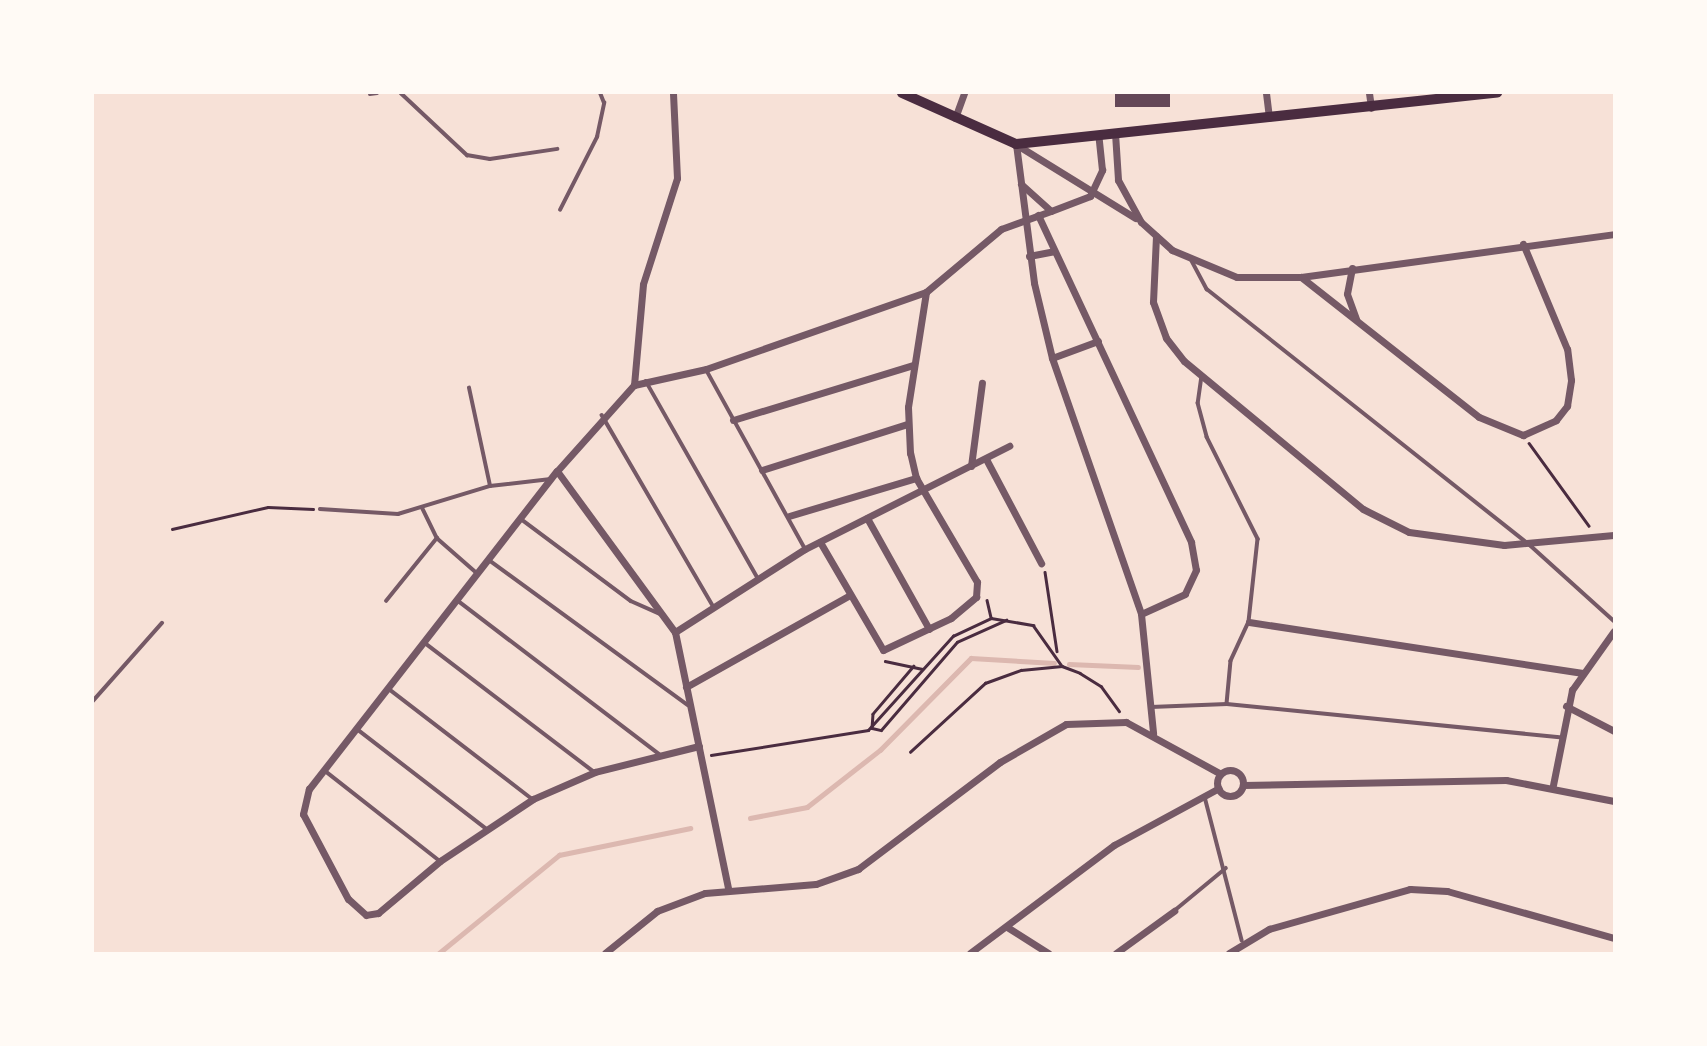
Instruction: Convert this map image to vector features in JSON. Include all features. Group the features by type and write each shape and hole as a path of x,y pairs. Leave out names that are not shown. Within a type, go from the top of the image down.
{"main road":[{"path":"902,93 1016,144 1497,93"}],"street":[{"path":"634,385 643,284 677,178 673,93"},
{"path":"954,118 964,93"},
{"path":"1266,93 1269,118"},
{"path":"1369,93 1371,108"},
{"path":"1115,133 1118,180 1141,222"},
{"path":"699,746 595,772 533,799 440,861 379,913 366,915 348,899 310,830 302,803 309,789 558,471 603,415 634,385 645,379 706,369 926,292 986,238 1094,192 1102,170 1098,134"},
{"path":"1016,144 1018,181 1030,256 1052,358 1141,614 1153,733"},
{"path":"1016,144 1141,222 1192,261 1237,277 1301,277 1523,244 1614,234"},
{"path":"1018,181 1051,211"},
{"path":"1038,215 1098,341 1195,558 1185,594 1141,614"},
{"path":"1156,236 1158,319 1166,338 1202,376 1383,522 1409,532 1530,545 1614,535"},
{"path":"1301,277 1479,416 1523,435 1556,420 1567,406 1571,380 1567,349 1523,244"},
{"path":"1030,256 1054,251"},
{"path":"1352,268 1347,294 1357,319"},
{"path":"820,542 848,596 883,650 929,629 970,604 976,582 916,478 907,424 913,365 926,292"},
{"path":"1052,358 1098,341"},
{"path":"733,420 913,365"},
{"path":"971,466 982,383"},
{"path":"762,470 907,424"},
{"path":"675,632 806,549 1009,446"},
{"path":"986,459 1041,563"},
{"path":"558,471 669,618 675,632 728,889"},
{"path":"789,516 916,478"},
{"path":"867,518 929,629"},
{"path":"687,687 848,596"},
{"path":"1249,622 1581,673"},
{"path":"1553,785 1566,706 1581,673 1614,631"},
{"path":"1566,706 1614,732"},
{"path":"605,953 657,911 728,889 835,879 1000,762 1066,724 1126,722 1153,733 1221,774 1235,771 1243,785"},
{"path":"1219,788 1221,774"},
{"path":"1219,788 1232,796 1243,785 1506,780 1553,785 1614,801"},
{"path":"970,953 1114,845 1219,788"},
{"path":"1229,953 1242,940 1410,889 1447,891 1614,938"},
{"path":"1116,953 1174,911"},
{"path":"1007,927 1048,953"}],"lane":[{"path":"370,94 377,93"},
{"path":"401,93 467,155 490,159 557,149"},
{"path":"560,209 597,137 604,103 600,93"},
{"path":"1192,261 1207,289 1530,545 1614,621"},
{"path":"706,369 806,549"},
{"path":"1202,376 1198,403 1207,437 1258,539 1249,622 1231,661 1227,704"},
{"path":"645,379 758,578"},
{"path":"469,388 490,486"},
{"path":"603,415 713,606"},
{"path":"320,509 383,516 423,509 490,486 552,479"},
{"path":"423,509 437,538 478,573"},
{"path":"521,519 631,601 669,618"},
{"path":"386,601 437,538"},
{"path":"489,560 690,707"},
{"path":"457,600 660,754"},
{"path":"93,701 162,623"},
{"path":"425,643 595,772"},
{"path":"388,689 533,799"},
{"path":"1151,707 1227,704 1559,737"},
{"path":"357,729 487,829"},
{"path":"324,770 440,861"},
{"path":"1205,795 1226,868 1242,940"},
{"path":"1174,911 1226,868"}],"path":[{"path":"1523,435 1598,538"},
{"path":"172,529 268,507 320,509"},
{"path":"1041,563 1055,607 1056,651"},
{"path":"987,601 991,618"},
{"path":"872,728 938,651 961,631 991,618 1033,625 1056,651 1062,666"},
{"path":"701,756 872,728 881,730 941,657 971,632 1008,619"},
{"path":"938,651 941,657"},
{"path":"888,662 922,669"},
{"path":"872,728 873,714 914,666"},
{"path":"910,752 985,683 1021,670 1062,666 1101,686 1126,722"}],"building":[{"path":"1115,93 1170,93 1170,107 1115,107"}],"waterway":[{"path":"750,818 807,807 880,750 971,658 1054,663"},
{"path":"1069,664 1138,667"},
{"path":"439,953 559,855 690,828"}]}
